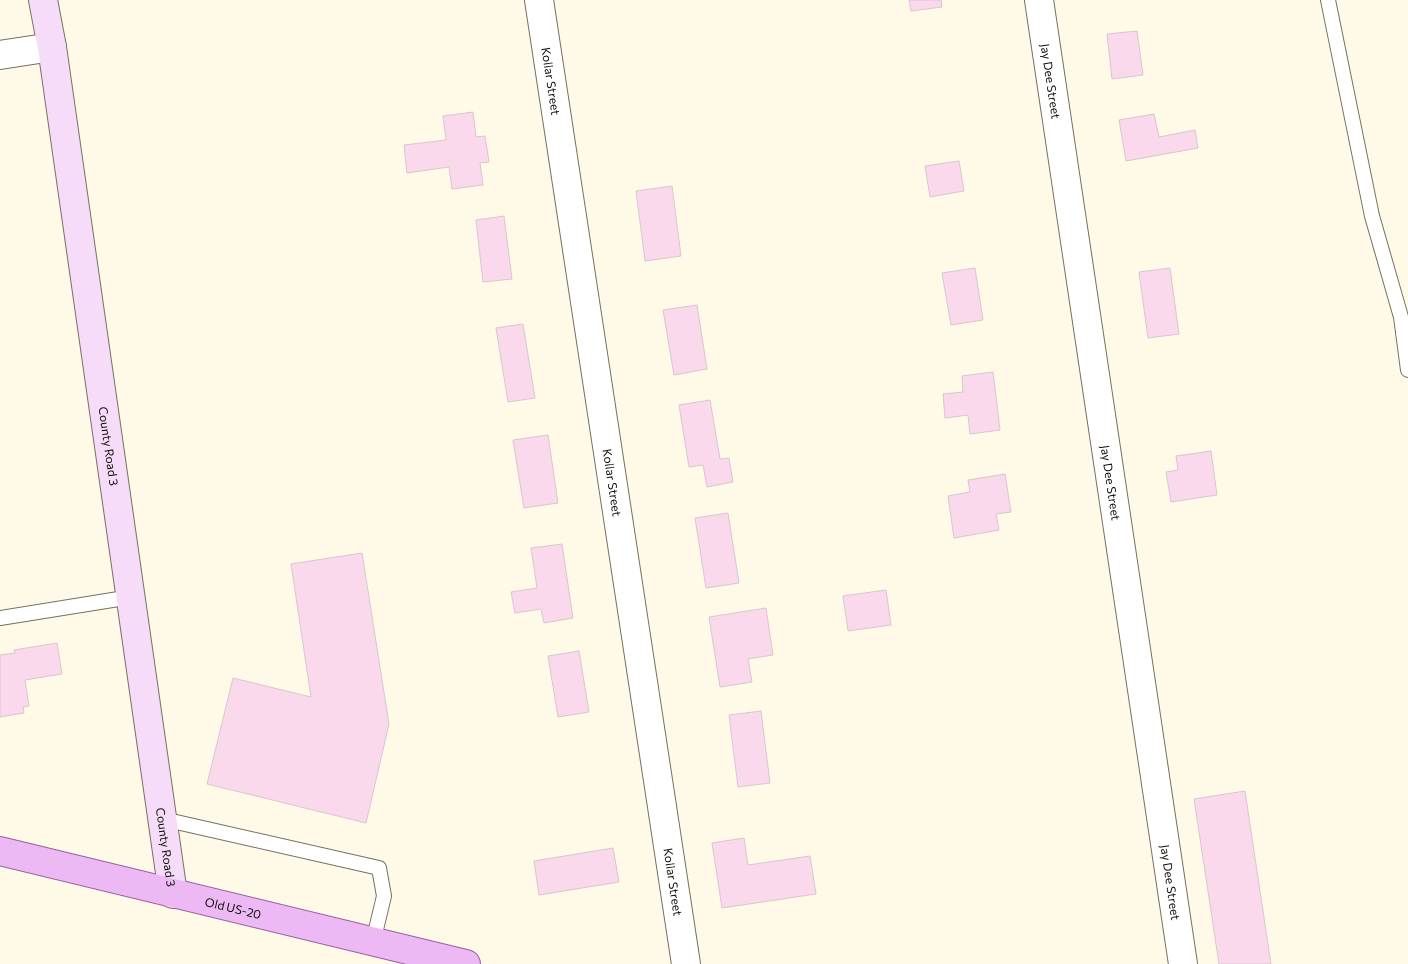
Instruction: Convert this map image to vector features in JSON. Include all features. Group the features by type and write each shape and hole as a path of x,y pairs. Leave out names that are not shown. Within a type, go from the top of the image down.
{"main road":[{"name":"Old US-20","path":"0,851 466,964"}],"street":[{"name":"County Road 3","path":"43,0 52,47 173,894"},
{"name":"Kollar Street","path":"539,0 686,964"},
{"name":"Jay Dee Street","path":"1039,0 1183,964"},
{"path":"0,55 52,47"}],"lane":[{"path":"1328,0 1372,216 1400,317 1408,370"},
{"path":"0,618 131,597"},
{"path":"162,819 379,868 384,896 373,942"}],"building":[{"path":"909,0 941,0 942,7 911,11"},
{"path":"1137,31 1143,75 1112,79 1107,34"},
{"path":"473,112 476,137 485,136 489,162 480,163 483,185 452,189 449,167 407,173 404,145 446,140 443,116"},
{"path":"1154,114 1159,137 1195,130 1198,148 1126,161 1119,120"},
{"path":"959,161 964,191 930,197 925,166"},
{"path":"672,186 681,256 645,261 636,191"},
{"path":"504,216 512,279 483,282 476,220"},
{"path":"975,268 983,320 951,325 942,273"},
{"path":"1170,268 1179,334 1148,338 1139,272"},
{"path":"697,305 707,369 674,375 663,310"},
{"path":"523,324 535,398 508,402 496,328"},
{"path":"993,372 1000,430 970,434 968,415 945,418 943,394 963,392 962,376"},
{"path":"710,400 720,459 729,458 733,482 707,487 703,465 689,467 679,405"},
{"path":"548,435 558,503 524,508 513,440"},
{"path":"1211,451 1217,495 1171,502 1166,472 1178,470 1176,456"},
{"path":"1005,474 1011,512 996,514 999,530 954,538 948,496 970,492 968,480"},
{"path":"728,513 739,583 706,588 695,518"},
{"path":"562,544 573,618 544,623 541,609 515,613 511,592 537,588 531,548"},
{"path":"362,553 389,724 366,823 207,784 233,678 311,697 291,564"},
{"path":"886,590 891,625 848,631 843,596"},
{"path":"766,608 773,655 748,659 752,682 720,687 709,617"},
{"path":"57,643 62,674 25,680 29,706 23,707 24,713 0,717 0,655 15,653 14,650"},
{"path":"579,651 589,712 558,717 548,656"},
{"path":"761,711 770,783 738,787 729,715"},
{"path":"1245,791 1271,964 1219,964 1194,799"},
{"path":"744,838 748,865 810,856 816,894 722,908 712,843"},
{"path":"613,848 619,882 539,895 534,861"}]}
